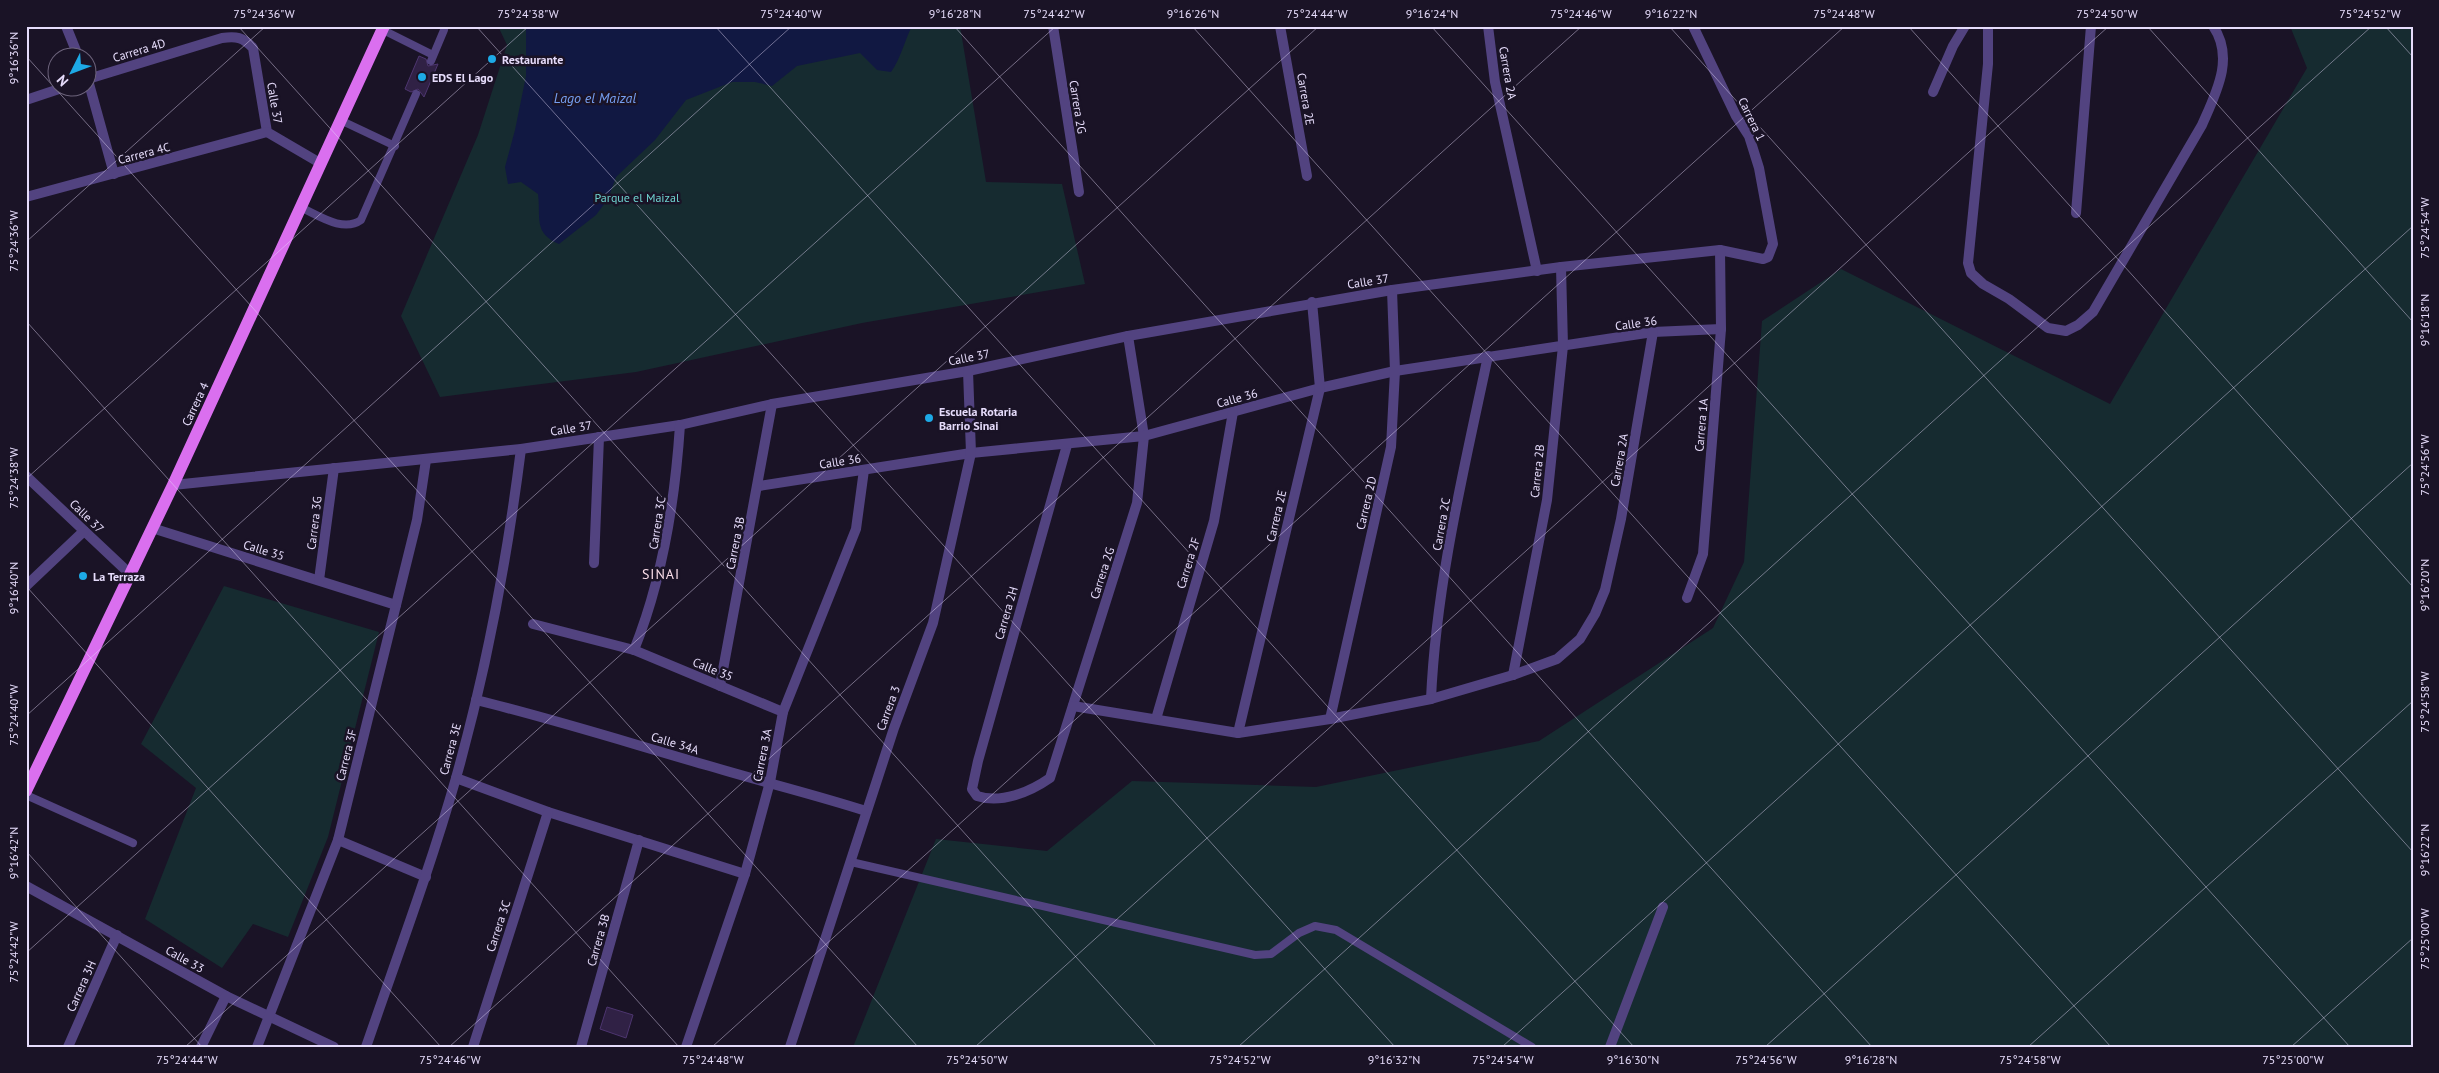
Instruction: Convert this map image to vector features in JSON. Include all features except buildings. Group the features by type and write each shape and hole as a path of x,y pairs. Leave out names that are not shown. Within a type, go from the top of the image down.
{"main road":[{"name":"Carrera 4","path":"26,793 173,484 384,28"}],"street":[{"path":"66,26 75,48"},
{"name":"Carrera 2G","path":"1053,26 1079,192"},
{"name":"Carrera 2E","path":"1280,26 1307,176"},
{"name":"Carrera 2A","path":"1488,26 1495,82 1537,271"},
{"name":"Carrera 1","path":"1693,26 1736,116 1749,136 1759,168 1773,244 1768,258"},
{"path":"1933,92 1953,46 1965,26"},
{"path":"1988,26 1988,64 1968,264 1971,273 1983,284 2008,298 2048,328 2066,331 2078,325 2093,312 2150,218 2202,125 2215,96 2224,61 2222,38 2213,26"},
{"path":"2076,213 2091,26"},
{"name":"Carrera 4D","path":"98,77 222,38 235,36 245,39 253,48"},
{"name":"Calle 37","path":"253,48 267,132 320,163"},
{"path":"26,100 48,93"},
{"path":"93,98 114,174"},
{"name":"Carrera 4C","path":"26,196 267,132"},
{"name":"Calle 37","path":"173,484 426,460 521,449 599,437 680,424 772,404 968,371 1128,336 1312,302 1392,290 1561,267 1720,250 1763,259 1768,258"},
{"name":"Carrera 1A","path":"1687,598 1703,554 1721,329 1720,250"},
{"name":"Carrera 2B","path":"1513,675 1547,500 1563,346 1561,267"},
{"name":"Carrera 2D","path":"1330,719 1391,447 1395,371 1392,290"},
{"name":"Carrera 2E","path":"1238,733 1320,388 1312,302"},
{"name":"Calle 36","path":"759,486 970,453 1144,436 1320,388 1395,371 1653,332 1721,329"},
{"name":"Carrera 2A","path":"1073,706 1238,733 1330,719 1431,699 1513,675 1558,659 1580,639 1595,614 1606,590 1621,519 1653,332"},
{"name":"Carrera 2G","path":"1019,795 1036,788 1050,778 1137,503 1144,436 1128,336"},
{"name":"Carrera 2C","path":"1431,699 1433,646 1488,356"},
{"name":"Carrera 3","path":"790,1047 866,811 933,622 970,453 968,371"},
{"name":"Carrera 3B","path":"720,686 759,486 772,404"},
{"name":"Carrera 2F","path":"1156,719 1214,521 1233,412"},
{"name":"Carrera 3C","path":"634,650 664,557 676,480 680,424"},
{"path":"594,563 599,437"},
{"name":"Carrera 2H","path":"1019,795 984,798 977,796 972,789 980,751 1067,445"},
{"name":"Carrera 3E","path":"366,1047 426,877 456,778 476,700 502,574 521,449"},
{"name":"Carrera 3F","path":"257,1047 338,840 417,520 426,460"},
{"name":"Carrera 3G","path":"319,580 334,468"},
{"name":"Carrera 3A","path":"686,1047 745,874 770,782 783,712 856,529 864,470"},
{"name":"Calle 37","path":"26,476 130,574"},
{"name":"Calle 35","path":"152,528 396,604"},
{"path":"26,586 84,531"},
{"name":"Calle 35","path":"532,624 634,650 783,712"},
{"name":"Calle 34A","path":"476,700 560,720 709,766 866,811"},
{"path":"456,778 548,812 745,874"},
{"name":"Carrera 3C","path":"473,1047 548,812"},
{"path":"338,840 426,877"},
{"name":"Carrera 3B","path":"581,1047 639,840"},
{"name":"Calle 33","path":"26,886 226,996 334,1047"},
{"path":"1610,1047 1663,908"},
{"name":"Carrera 3H","path":"68,1047 118,935"},
{"path":"201,1047 226,996"}],"lane":[{"path":"384,28 432,58 444,30"},
{"path":"300,207 343,225 354,225 361,220 395,146 416,94"},
{"path":"340,120 395,146"},
{"path":"26,793 133,843"},
{"path":"851,862 1255,956 1271,954 1299,934 1315,926 1336,930 1532,1047"}],"green space":[{"name":"Parque el Maizal","path":"498,26 960,26 986,182 1062,184 1085,284 862,323 636,372 440,397 401,316 478,135 507,45"},
{"path":"2290,26 2413,26 2413,1047 853,1047 936,839 1047,851 1132,781 1316,787 1539,741 1713,628 1744,562 1762,321 1841,269 2110,404 2307,68"},
{"path":"224,586 379,632 328,837 288,937 253,924 222,968 145,919 196,788 141,744"}],"water":[{"name":"Lago el Maizal","path":"526,26 912,26 891,72 877,70 860,53 797,66 772,86 755,82 732,82 686,100 655,140 616,177 608,199 596,215 559,244 551,240 542,230 539,217 538,194 521,182 508,184 505,167 526,76"}],"place":[{"name":"Restaurante","path":"492,59"},
{"name":"EDS El Lago","path":"422,77"},
{"name":"Escuela Rotaria Barrio Sinai","path":"929,418"},
{"name":"La Terraza","path":"83,576"}],"district":[{"name":"SINAI","path":"661,574"}]}
